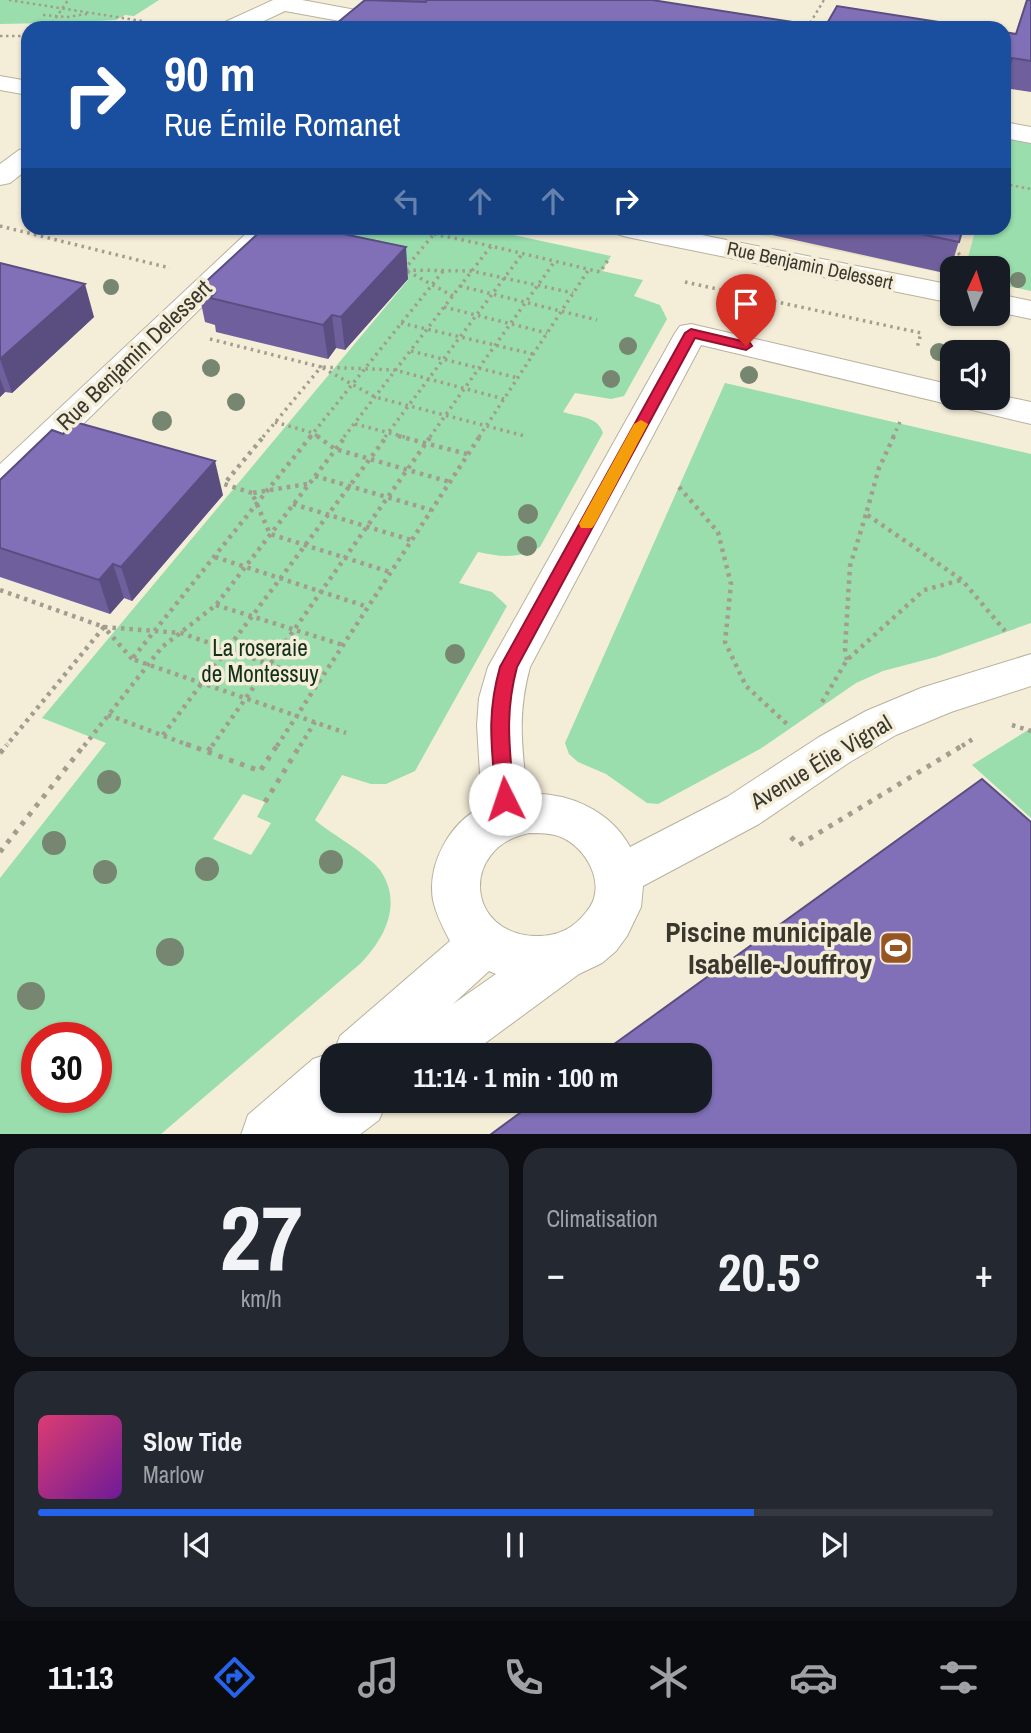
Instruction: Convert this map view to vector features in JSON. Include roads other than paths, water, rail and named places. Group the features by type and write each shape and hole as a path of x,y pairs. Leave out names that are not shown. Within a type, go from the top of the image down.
{"street":[{"path":"245,21 284,2 380,21"},
{"path":"0,83 21,87"},
{"path":"1011,131 1031,135"},
{"path":"0,177 21,161"},
{"name":"Rue Benjamin Delessert","path":"0,484 261,235"},
{"name":"Rue Benjamin Delessert","path":"662,235 940,292"},
{"path":"1010,306 1031,310"},
{"path":"506,818 499,725 500,698 509,667 691,333 940,392"},
{"path":"1010,408 1031,413"},
{"name":"Avenue Élie Vignal","path":"619,875 758,801 849,740 883,722 934,701 1031,670"},
{"path":"442,1043 561,958 583,948 601,934 613,916 619,896 619,875 611,854 596,835 576,822 553,814 529,813 506,818 488,826 473,839 462,854 455,877 456,901 467,923 484,943 508,955 534,960 561,958"},
{"path":"372,1043 484,943"},
{"path":"269,1134 320,1089"},
{"path":"313,1134 343,1113"}],"place":[{"name":"Piscine municipale Isabelle-Jouffroy","path":"896,948"}],"park label":[{"name":"La roseraie de Montessuy","path":"260,661"}]}
